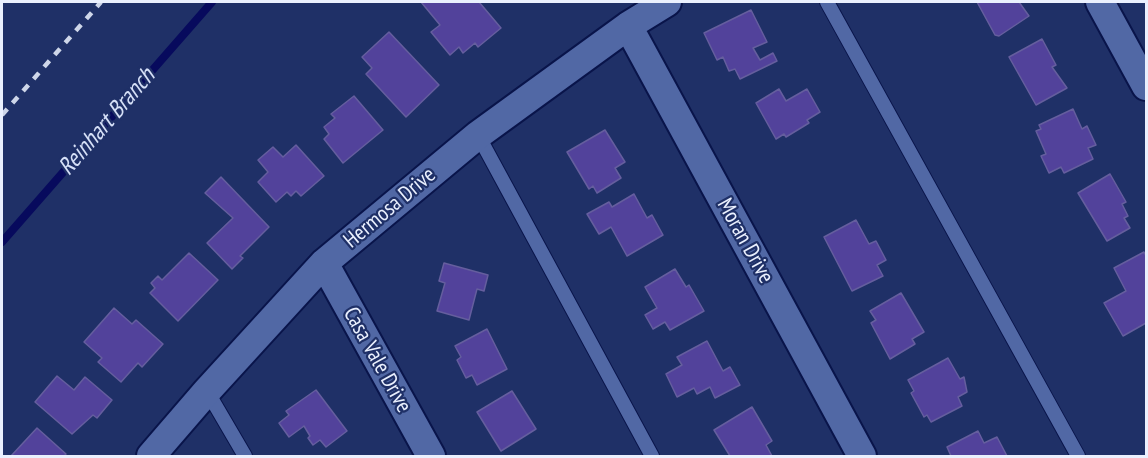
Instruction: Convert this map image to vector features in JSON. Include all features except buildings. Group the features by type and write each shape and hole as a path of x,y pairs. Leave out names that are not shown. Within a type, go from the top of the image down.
{"street":[{"name":"Hermosa Drive","path":"151,456 324,263 478,135 628,26 667,2"},
{"path":"1100,2 1146,86"},
{"name":"Moran Drive","path":"628,26 862,456"},
{"name":"Casa Vale Drive","path":"324,263 431,456"}],"lane":[{"path":"827,2 1078,456"},
{"path":"478,135 652,456"},
{"path":"207,391 245,456"}],"waterway":[{"name":"Reinhart Branch","path":"2,242 212,2"}],"railway":[{"path":"2,115 101,2"}]}
